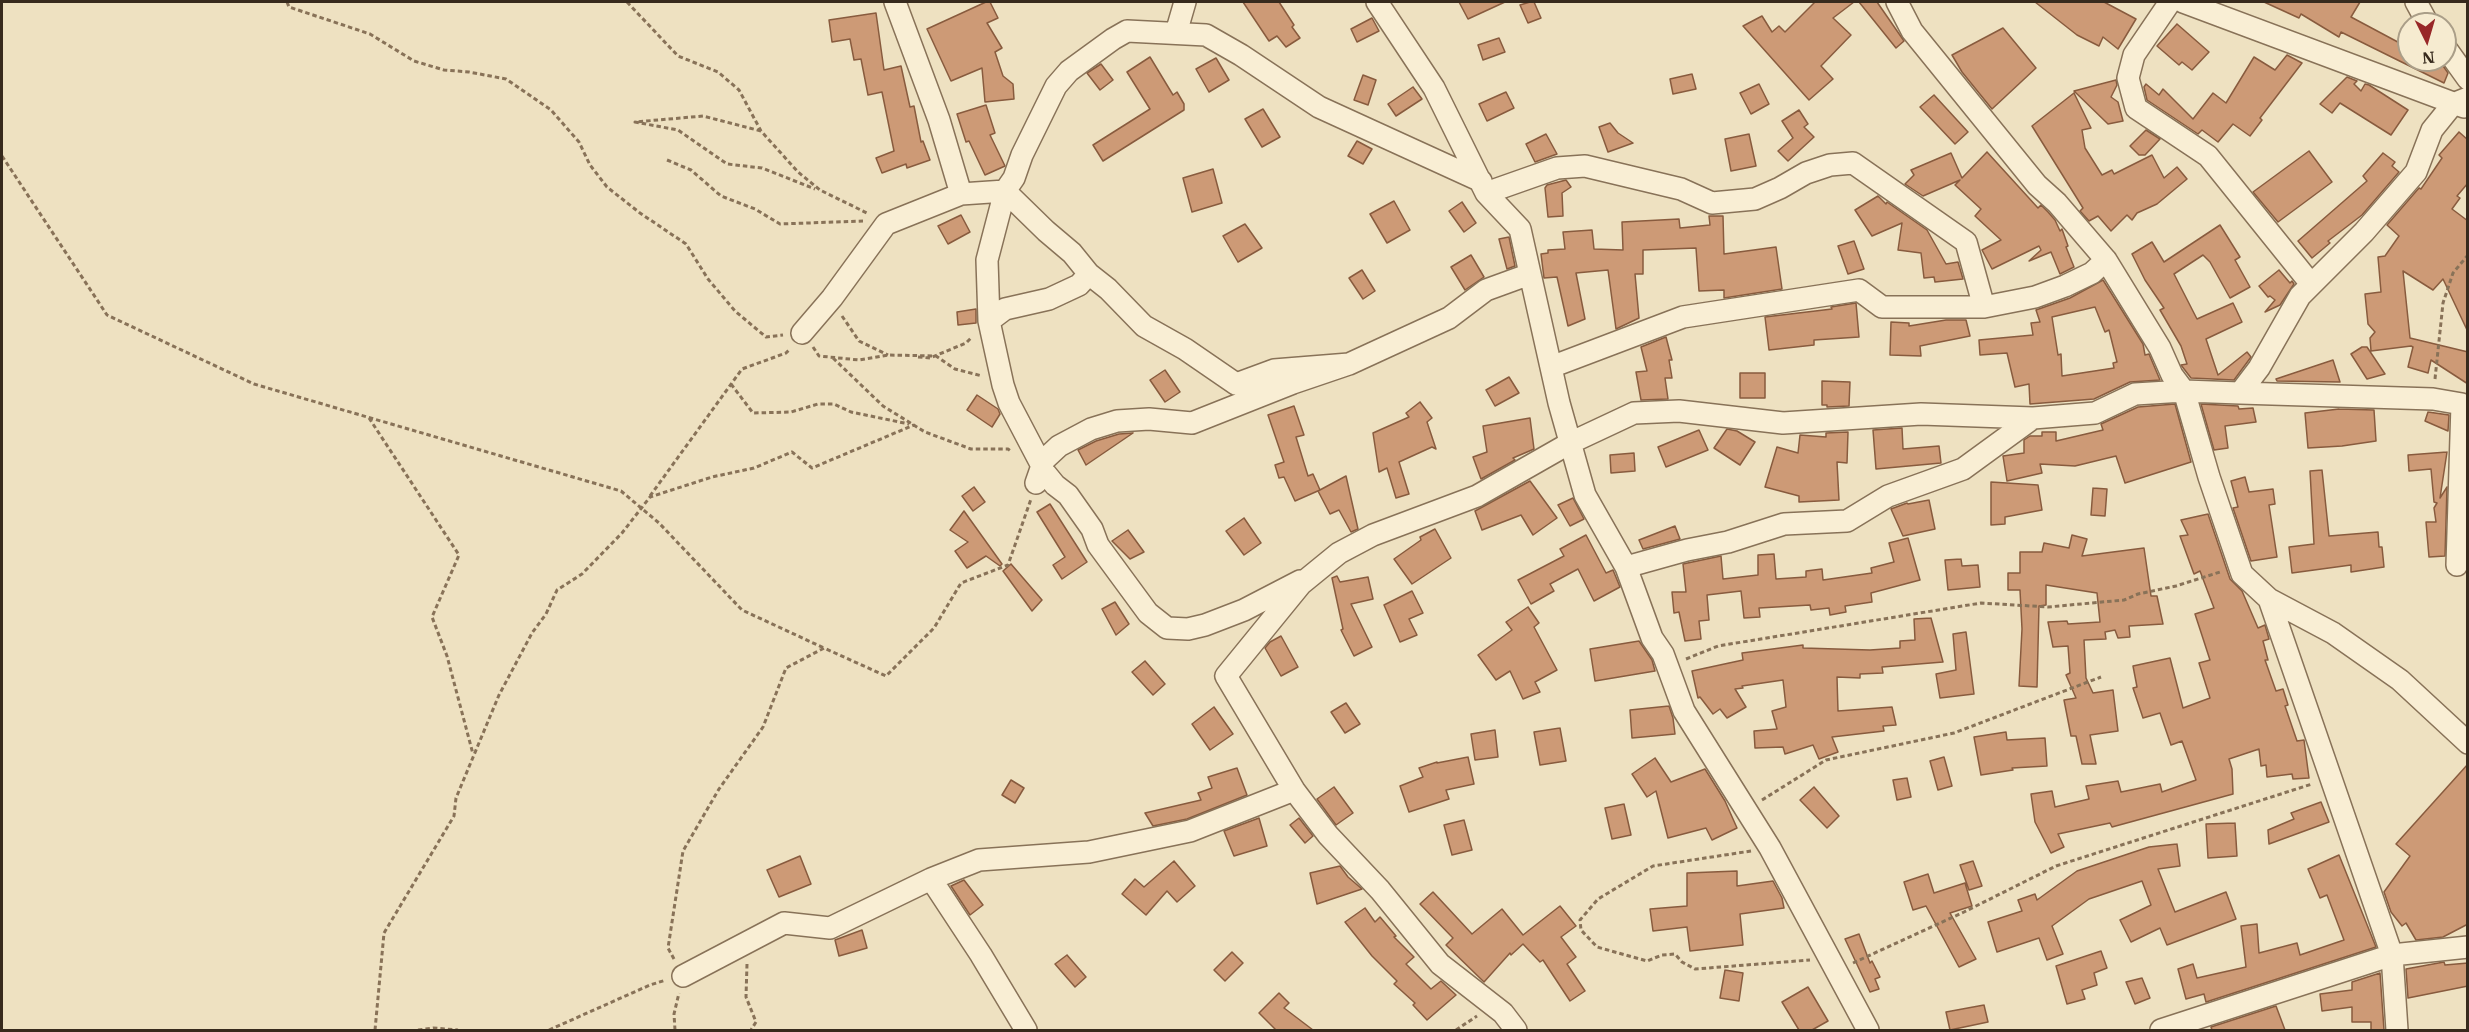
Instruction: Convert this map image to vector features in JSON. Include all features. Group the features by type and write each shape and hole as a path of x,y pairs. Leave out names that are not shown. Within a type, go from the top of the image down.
{"street":[{"path":"896,2 939,120 961,194"},
{"path":"1176,33 1185,2"},
{"path":"1377,2 1434,88 1483,187 1520,229 1551,367 1585,495 1626,567 1652,638 1663,654 1684,711 1770,848 1868,1030"},
{"path":"1897,2 1912,31 2037,185 2106,260 2184,391 2209,477 2242,574 2268,599 2333,633 2400,680 2468,743"},
{"path":"2170,2 2134,55 2128,78 2136,108 2208,156 2312,284"},
{"path":"2183,2 2463,103 2432,130 2416,172 2364,232 2300,296 2259,368 2240,393"},
{"path":"1309,578 1284,588 1244,610 1205,625 1188,629 1167,628 1148,613 1098,545 1092,529 1068,495 1041,473 1003,385 989,321 987,260 1005,191 1014,178 1022,155 1056,86 1069,71 1127,31 1206,35 1319,107 1483,187 1557,168 1584,166 1681,189 1712,203 1755,199 1806,173 1830,165 1853,162 1966,242 1984,307"},
{"path":"2457,64 2468,79"},
{"path":"802,333 832,298 886,224 961,194 1005,191 1072,253 1089,274 1108,289 1144,326 1185,349 1236,384 1274,370 1349,364"},
{"path":"1551,367 1683,318 1859,290 1882,307 1984,307 2036,297 2065,286 2092,273 2106,260"},
{"path":"989,321 1005,309 1049,299 1079,285 1089,274"},
{"path":"1041,473 1059,446 1100,426 1117,421 1149,419 1192,423 1293,383 1349,364 1449,318 1486,290 1530,274"},
{"path":"1516,1030 1503,1013 1440,964 1380,890 1328,836 1294,790 1226,676 1301,584 1340,553 1372,535 1477,496 1570,442 1634,413 1679,411 1783,423 1921,414 2034,418 2096,413 2135,394 2184,391 2433,399 2462,404 2457,565"},
{"path":"1626,567 1687,550 1728,542 1784,524 1847,521 1888,496 1963,469 2034,418"},
{"path":"2268,599 2392,955 2397,1030"},
{"path":"683,976 784,923 830,928 931,879 979,860 1089,852 1190,831 1294,790"},
{"path":"931,879 981,955 1026,1030"},
{"path":"2161,1030 2392,955 2468,947"}],"path":[{"path":"287,2 290,7 370,34 414,61 444,70 506,79 550,110 579,142 590,165 608,187 640,213 686,244 708,279 735,311 766,337 802,333"},
{"path":"627,2 678,56 718,72 739,90 761,131 798,172 820,190"},
{"path":"761,131 703,116 635,122 678,130 727,164 762,168 858,207 886,224"},
{"path":"2,156 106,315 254,384 621,491 692,555 742,610 886,676 934,628 962,583 1008,566 1041,473 1008,449 971,449 925,432 883,406 832,357"},
{"path":"667,160 691,170 721,196 755,208 780,224 855,220 886,224"},
{"path":"2433,399 2444,303 2453,273 2468,255"},
{"path":"832,298 859,341 888,355"},
{"path":"802,333 819,356 859,360 888,355 930,358 966,343 989,321"},
{"path":"375,1030 384,933 454,816 456,798 499,695 532,633 546,614 557,590 582,574 622,533 742,369 786,353 802,333"},
{"path":"936,356 955,369 982,376 1003,385"},
{"path":"731,384 753,413 791,412 818,404 834,404 851,412 914,425"},
{"path":"368,417 459,555 432,617 447,656 473,756"},
{"path":"650,497 712,477 754,468 792,452 812,468 914,425"},
{"path":"1667,667 1718,646 1981,603 2048,607 2124,600 2239,566"},
{"path":"675,1030 674,1014 683,976 668,948 683,851 719,789 763,727 786,668 824,648"},
{"path":"1747,809 1826,760 1954,733 2101,677"},
{"path":"1770,848 1653,866 1598,899 1580,921 1581,930 1597,948 1647,961 1662,955 1675,954 1682,963 1695,969 1833,964 1964,912 2056,866 2331,778"},
{"path":"747,941 746,997 756,1022 751,1030"},
{"path":"549,1030 650,985 683,976"},
{"path":"418,1030 433,1028 458,1030"}],"building":[{"path":"990,2 998,18 987,23 1002,48 995,52 1003,76 1013,84 1014,99 985,102 982,68 951,81 927,29"},
{"path":"1243,2 1279,2 1300,38 1286,47 1277,36 1269,41"},
{"path":"1459,2 1505,2 1468,19"},
{"path":"1534,2 1541,18 1528,23 1520,5"},
{"path":"1815,2 1854,2 1833,18 1851,35 1821,66 1833,79 1809,100 1743,26 1762,16 1772,32 1779,26 1785,32"},
{"path":"1859,2 1877,2 1904,41 1896,48"},
{"path":"2035,2 2104,2 2136,19 2118,49 2103,37 2099,46 2077,35"},
{"path":"2264,2 2360,2 2351,17 2397,42 2397,60 2341,32 2339,37 2301,14 2299,18"},
{"path":"876,13 884,70 901,66 910,107 914,106 921,142 923,141 930,160 907,168 906,164 882,173 876,158 894,151 882,92 868,95 861,59 854,60 850,39 832,42 829,20"},
{"path":"1372,18 1379,31 1357,42 1351,29"},
{"path":"2177,24 2209,52 2192,70 2182,62 2179,65 2157,46"},
{"path":"2003,28 2036,68 1992,109 1962,72 1952,55"},
{"path":"1499,38 1505,52 1483,60 1478,45"},
{"path":"2287,55 2302,63 2260,118 2262,120 2250,136 2233,124 2218,142 2202,130 2198,134 2147,100 2144,87 2146,84 2159,95 2163,89 2193,119 2213,93 2226,103 2254,57 2275,70"},
{"path":"1150,57 1173,95 1177,92 1184,104 1184,110 1103,161 1093,145 1150,109 1127,72"},
{"path":"1216,58 1229,80 1209,92 1196,69"},
{"path":"1101,64 1113,80 1100,90 1087,73"},
{"path":"2422,72 2447,72 2444,83"},
{"path":"1692,74 1696,89 1673,94 1670,79"},
{"path":"1363,75 1376,80 1368,105 1354,100"},
{"path":"2347,77 2357,81 2354,84 2361,91 2365,84 2369,85 2408,110 2391,135 2340,103 2332,113 2320,104"},
{"path":"2116,80 2117,85 2111,97 2118,102 2123,121 2108,124 2074,91"},
{"path":"1759,84 1769,104 1751,114 1740,93"},
{"path":"1413,87 1422,99 1396,116 1388,104"},
{"path":"1506,92 1514,108 1487,121 1479,104"},
{"path":"2074,93 2091,128 2082,130 2085,148 2102,175 2112,170 2114,174 2152,155 2164,178 2177,167 2187,179 2157,204 2137,213 2132,220 2127,215 2111,231 2098,216 2089,221 2080,211 2083,208 2032,126"},
{"path":"1934,95 1968,132 1955,144 1920,107"},
{"path":"986,105 995,133 990,135 1005,166 985,175 969,141 966,142 957,114"},
{"path":"1263,109 1280,137 1262,147 1245,119"},
{"path":"1799,110 1808,124 1804,127 1814,137 1788,161 1778,151 1793,138 1782,121"},
{"path":"1610,123 1618,133 1633,143 1608,152 1599,127"},
{"path":"2146,130 2160,139 2145,155 2139,155 2130,146"},
{"path":"2459,132 2468,140 2468,183 2457,196 2460,198 2452,209 2468,221 2468,332 2443,279 2433,290 2403,271 2410,338 2468,352 2468,384 2431,360 2428,373 2408,367 2413,347 2411,346 2371,351 2370,338 2375,332 2368,324 2365,294 2381,292 2378,257 2385,256 2399,236 2387,225 2419,188 2421,189 2442,158 2439,155"},
{"path":"1546,134 1557,154 1535,162 1526,144"},
{"path":"1749,134 1756,166 1731,171 1725,139"},
{"path":"1357,141 1372,149 1363,164 1348,156"},
{"path":"2309,151 2332,182 2278,222 2253,192"},
{"path":"1987,152 2038,208 2041,205 2048,212 2060,231 2062,229 2074,267 2060,274 2051,252 2029,261 2041,250 2039,246 1992,269 1982,250 2001,240 1975,216 1981,209 1955,185 1960,180 1923,196 1905,184 1914,175 1911,170 1951,153 1962,178"},
{"path":"2383,153 2395,162 2392,166 2399,172 2362,215 2328,241 2330,243 2312,258 2298,241 2367,181 2363,176"},
{"path":"1213,169 1222,203 1192,212 1183,178"},
{"path":"1566,180 1571,187 1562,193 1563,216 1548,217 1545,188 1547,185"},
{"path":"1878,196 1886,204 1887,202 1927,230 1946,264 1958,262 1963,279 1935,282 1934,277 1924,278 1921,253 1898,250 1902,223 1872,236 1855,210"},
{"path":"1394,201 1410,230 1387,243 1370,214"},
{"path":"1462,202 1476,223 1464,232 1449,211"},
{"path":"961,215 970,232 948,244 938,226"},
{"path":"1709,216 1723,216 1724,254 1776,247 1782,289 1724,298 1724,290 1699,291 1696,248 1643,250 1643,274 1635,274 1639,318 1616,329 1608,270 1576,273 1585,319 1568,326 1557,277 1544,278 1541,254 1548,253 1548,250 1565,249 1563,232 1592,230 1594,249 1623,250 1622,222 1679,219 1680,228 1710,225"},
{"path":"1245,224 1262,248 1238,262 1223,236"},
{"path":"2220,225 2240,257 2235,260 2250,287 2230,298 2210,262 2203,255 2174,274 2197,319 2233,303 2242,322 2206,339 2218,375 2247,352 2251,357 2234,380 2191,378 2181,365 2187,364 2181,346 2160,310 2164,308 2145,280 2132,254 2152,242 2164,262"},
{"path":"1509,237 1515,266 1507,269 1499,239"},
{"path":"1854,241 1864,269 1848,274 1838,246"},
{"path":"1471,255 1484,277 1465,290 1451,267"},
{"path":"1362,270 1375,291 1363,299 1349,278"},
{"path":"2279,270 2290,283 2292,281 2294,284 2280,305 2265,312 2275,300 2268,297 2259,286"},
{"path":"2103,280 2143,344 2145,355 2149,354 2160,380 2130,382 2094,399 2030,404 2029,384 2015,387 2007,353 1980,355 1979,340 2033,335 2031,323 2040,322 2036,310 2070,298","holes":["2095,307 2105,332 2109,330 2117,362 2113,363 2114,368 2062,376 2061,354 2058,355 2052,317"]},
{"path":"1856,303 1859,337 1814,340 1814,345 1769,350 1765,317 1832,309 1831,307"},
{"path":"976,309 976,323 958,325 957,312"},
{"path":"1946,320 1966,320 1970,336 1920,346 1921,356 1890,355 1891,322 1909,323 1909,326"},
{"path":"1666,337 1672,360 1669,360 1672,378 1665,378 1668,399 1641,400 1636,372 1647,371 1641,347"},
{"path":"2362,347 2367,347 2385,374 2367,379 2351,354"},
{"path":"2333,360 2340,382 2277,381 2276,379"},
{"path":"1165,370 1180,392 1165,402 1150,380"},
{"path":"1740,373 1765,373 1765,398 1740,398"},
{"path":"1509,377 1519,393 1495,406 1486,390"},
{"path":"1822,381 1850,382 1849,406 1827,407 1827,405 1822,405"},
{"path":"977,395 998,409 1000,414 992,427 967,410"},
{"path":"1420,402 1432,418 1427,422 1436,449 1432,447 1399,462 1409,494 1396,498 1387,468 1379,472 1373,433 1409,417 1406,413"},
{"path":"2175,404 2191,462 2125,483 2116,456 2075,466 2040,464 2042,473 2007,481 2003,456 2024,453 2024,440 2030,436 2042,436 2042,432 2056,432 2056,441 2103,430 2101,424 2138,407"},
{"path":"2201,404 2238,406 2239,409 2253,408 2256,422 2225,426 2228,448 2214,450"},
{"path":"1294,406 1304,435 1296,437 1308,476 1313,474 1320,490 1295,501 1284,477 1279,478 1275,465 1284,462 1268,415"},
{"path":"2339,409 2374,410 2376,441 2308,448 2305,413"},
{"path":"2428,412 2449,415 2448,431 2425,421"},
{"path":"1530,418 1534,449 1513,458 1515,460 1481,479 1473,457 1487,452 1483,426"},
{"path":"1902,428 1903,449 1939,446 1941,463 1876,469 1873,430"},
{"path":"1727,429 1737,431 1755,442 1740,465 1714,448"},
{"path":"1699,430 1708,450 1666,467 1658,447"},
{"path":"1848,432 1847,463 1837,462 1839,500 1799,502 1799,496 1765,487 1777,447 1798,453 1800,435 1826,437 1826,433"},
{"path":"1133,433 1086,465 1078,450 1096,441 1119,434"},
{"path":"2447,452 2440,498 2447,487 2445,556 2429,557 2426,522 2436,522 2434,508 2437,503 2434,502 2431,469 2409,471 2408,455"},
{"path":"1634,453 1635,471 1611,473 1610,455"},
{"path":"2322,470 2329,536 2378,532 2384,567 2351,572 2351,565 2292,573 2289,547 2314,544 2310,471"},
{"path":"1346,476 1358,529 1351,532 1339,510 1330,514 1318,491"},
{"path":"2245,477 2249,492 2273,489 2275,504 2269,505 2277,557 2251,561 2233,508 2238,507 2231,481"},
{"path":"1530,481 1557,518 1533,535 1521,515 1482,530 1475,511"},
{"path":"1991,482 2038,485 2042,510 2005,517 2005,524 1991,525"},
{"path":"974,487 985,502 973,511 962,496"},
{"path":"2093,488 2107,489 2105,516 2091,515"},
{"path":"1573,498 1584,519 1570,526 1558,505"},
{"path":"1929,500 1935,529 1903,536 1891,509 1907,503"},
{"path":"1050,504 1087,562 1062,579 1053,565 1065,557 1037,512"},
{"path":"964,511 1002,564 1000,566 986,556 967,568 955,551 968,542 950,530"},
{"path":"2208,514 2230,579 2242,591 2258,628 2265,625 2269,639 2263,641 2268,660 2265,660 2276,691 2283,689 2288,705 2285,706 2297,741 2304,740 2309,778 2293,779 2292,774 2267,777 2266,765 2261,766 2259,749 2229,759 2232,769 2233,794 2112,827 2110,823 2058,834 2064,847 2051,853 2035,822 2031,794 2052,791 2055,807 2089,799 2086,786 2118,781 2121,792 2160,784 2162,792 2196,780 2182,741 2171,745 2160,713 2143,718 2133,688 2137,687 2133,666 2170,658 2183,708 2210,698 2199,663 2210,660 2195,614 2214,608 2200,571 2194,574 2180,536 2188,535 2181,520"},
{"path":"1244,518 1261,543 1244,555 1226,531"},
{"path":"1675,526 1680,539 1643,549 1639,540"},
{"path":"1435,529 1451,558 1412,584 1394,559 1421,540 1420,537"},
{"path":"1128,530 1144,552 1130,559 1112,541"},
{"path":"1586,535 1606,573 1613,570 1620,587 1594,601 1578,569 1550,584 1554,591 1531,604 1518,580 1564,556 1560,549"},
{"path":"2072,535 2087,539 2082,556 2144,548 2151,596 2157,596 2163,624 2129,626 2130,637 2118,638 2115,630 2105,632 2106,639 2084,640 2086,678 2093,693 2113,690 2118,731 2090,735 2096,764 2082,764 2076,736 2071,736 2064,700 2076,698 2066,675 2070,673 2068,646 2053,647 2048,622 2067,621 2068,624 2100,622 2097,593 2046,585 2046,605 2039,606 2037,687 2019,686 2022,629 2020,590 2008,590 2008,573 2020,573 2020,552 2042,552 2044,543 2069,548"},
{"path":"1908,538 1920,580 1871,593 1872,602 1845,606 1846,612 1830,615 1829,608 1811,610 1810,605 1759,608 1760,617 1744,618 1741,591 1707,595 1709,620 1699,621 1701,639 1685,641 1679,612 1674,613 1672,592 1686,592 1683,564 1721,556 1723,579 1758,575 1758,555 1774,554 1776,579 1806,577 1806,571 1822,569 1823,580 1872,573 1871,568 1894,562 1889,543"},
{"path":"1961,559 1962,566 1978,565 1980,587 1948,590 1945,560"},
{"path":"1011,564 1042,600 1032,611 1003,571"},
{"path":"1337,576 1340,582 1368,577 1373,599 1351,604 1372,647 1354,656 1341,630 1343,629 1332,578"},
{"path":"1412,591 1423,613 1409,619 1417,635 1400,642 1384,605"},
{"path":"1115,602 1129,624 1116,635 1102,609"},
{"path":"1528,607 1539,623 1534,627 1557,670 1535,682 1540,692 1523,699 1510,671 1496,680 1478,655 1512,630 1506,622"},
{"path":"1931,618 1943,662 1882,667 1883,673 1860,674 1860,678 1837,677 1838,711 1892,707 1896,725 1883,726 1884,731 1832,737 1838,752 1819,759 1813,745 1785,754 1783,747 1755,748 1754,731 1777,729 1772,711 1786,707 1783,680 1735,689 1746,707 1727,718 1720,709 1713,714 1700,697 1698,698 1692,671 1743,660 1742,653 1803,645 1803,648 1870,650 1900,648 1900,641 1915,640 1914,619"},
{"path":"1966,632 1974,694 1940,698 1936,674 1956,670 1953,634"},
{"path":"1281,636 1298,667 1281,676 1265,648"},
{"path":"1639,641 1652,660 1655,671 1595,681 1590,649"},
{"path":"1145,661 1165,684 1153,695 1132,672"},
{"path":"1346,703 1360,724 1345,733 1331,712"},
{"path":"1669,706 1675,734 1632,738 1630,710"},
{"path":"1214,707 1233,734 1210,750 1192,724"},
{"path":"1560,728 1566,761 1540,765 1534,732"},
{"path":"1495,730 1498,757 1475,760 1471,734"},
{"path":"2006,732 2007,740 2045,738 2047,766 2012,768 2013,770 1981,775 1974,737"},
{"path":"1468,757 1474,784 1446,790 1449,799 1409,812 1400,786 1423,777 1419,768 1437,762"},
{"path":"1944,757 1952,786 1938,790 1930,761"},
{"path":"1655,758 1671,782 1705,769 1725,801 1737,828 1712,840 1706,828 1668,838 1656,791 1647,797 1632,774"},
{"path":"2468,764 2468,924 2443,937 2416,940 2406,923 2402,926 2391,912 2384,892 2410,856 2396,844"},
{"path":"1237,768 1247,795 1187,819 1153,826 1145,813 1201,800 1198,793 1212,788 1208,777"},
{"path":"1907,778 1911,797 1897,800 1893,780"},
{"path":"1011,780 1024,788 1015,803 1002,795"},
{"path":"1334,787 1353,813 1336,825 1317,799"},
{"path":"1814,787 1839,816 1827,828 1800,800"},
{"path":"2321,802 2329,822 2269,844 2268,830 2294,819 2291,813"},
{"path":"1624,804 1631,835 1612,839 1605,808"},
{"path":"1259,818 1267,846 1234,856 1224,831"},
{"path":"1299,818 1313,836 1305,843 1290,825"},
{"path":"1464,820 1472,850 1452,855 1444,825"},
{"path":"2235,823 2237,856 2208,858 2206,824"},
{"path":"2177,844 2180,866 2158,869 2175,912 2226,892 2236,919 2167,945 2160,928 2131,942 2120,920 2151,905 2142,881 2089,899 2052,926 2063,954 2047,960 2039,938 1997,952 1988,922 2022,911 2018,900 2035,894 2037,900 2077,871 2149,847"},
{"path":"2339,855 2376,947 2206,1002 2204,994 2186,999 2178,969 2193,964 2197,978 2246,967 2241,926 2257,924 2259,953 2297,943 2300,955 2344,940 2327,895 2320,898 2308,869"},
{"path":"800,856 811,884 779,897 767,870"},
{"path":"1174,861 1195,886 1177,902 1167,891 1146,915 1122,894 1135,879 1144,887"},
{"path":"1973,861 1982,886 1969,890 1960,865"},
{"path":"1340,866 1348,877 1362,889 1317,904 1310,873"},
{"path":"1737,871 1737,886 1773,881 1782,898 1784,908 1740,914 1743,945 1690,951 1687,927 1653,931 1650,909 1687,906 1687,873"},
{"path":"1928,874 1934,893 1965,883 1972,906 1950,913 1976,959 1959,967 1926,906 1913,910 1904,882"},
{"path":"964,880 983,905 970,915 951,886"},
{"path":"1433,892 1472,934 1502,909 1523,935 1560,906 1576,926 1561,937 1576,957 1567,964 1585,991 1570,1001 1543,960 1540,962 1523,944 1511,955 1510,953 1484,982 1446,945 1453,938 1420,904"},
{"path":"1365,908 1375,922 1380,917 1396,936 1394,937 1414,957 1406,964 1431,989 1441,981 1456,995 1427,1020 1413,1005 1415,1003 1394,984 1397,981 1372,956 1345,922"},
{"path":"862,930 867,948 839,956 835,940"},
{"path":"1859,934 1870,963 1872,961 1880,977 1875,979 1879,989 1870,992 1845,939"},
{"path":"2101,951 2107,968 2094,973 2097,985 2082,990 2085,999 2067,1004 2056,966"},
{"path":"1232,952 1243,963 1225,981 1214,970"},
{"path":"1067,955 1086,977 1075,987 1055,964"},
{"path":"2444,962 2445,965 2468,963 2468,986 2408,998 2406,969"},
{"path":"1725,970 1743,973 1739,1001 1720,998"},
{"path":"2380,973 2384,1030 2371,1030 2371,1022 2352,1022 2352,1007 2322,1011 2320,994 2352,990 2352,982"},
{"path":"2142,978 2150,998 2135,1004 2126,982"},
{"path":"1808,987 1828,1021 1812,1030 1799,1030 1782,1002"},
{"path":"1279,993 1289,1003 1284,1008 1313,1030 1276,1030 1259,1013"},
{"path":"1984,1005 1988,1022 1950,1030 1946,1012"},
{"path":"2276,1006 2285,1030 2212,1030 2211,1027"}]}
